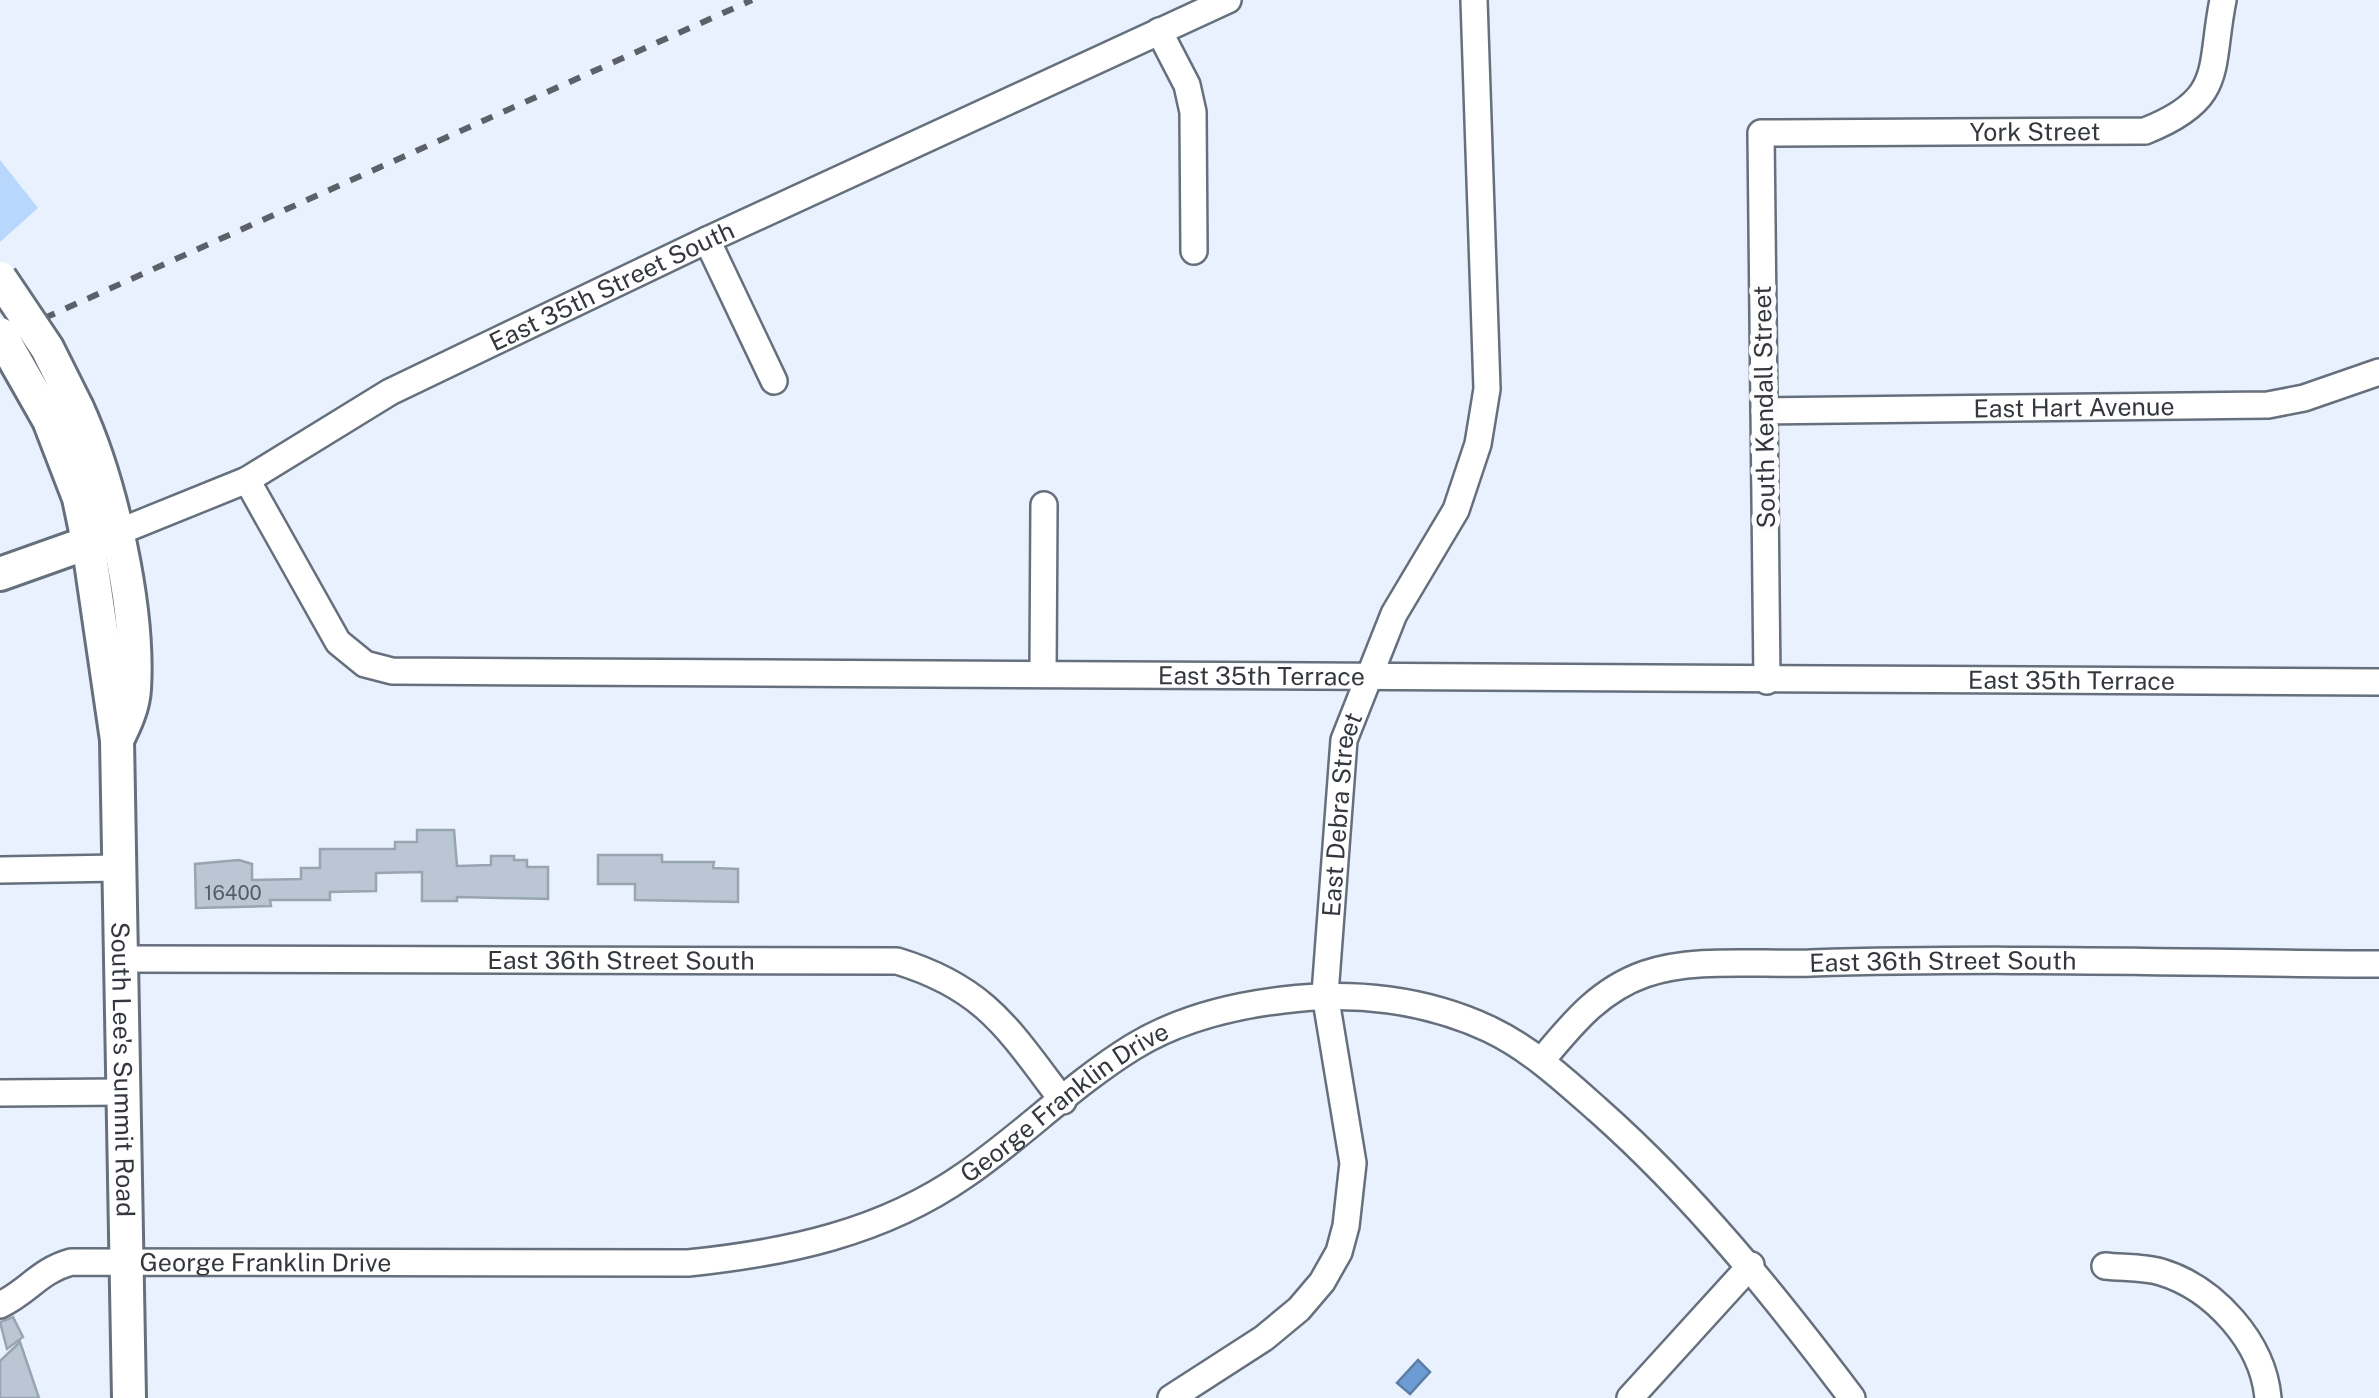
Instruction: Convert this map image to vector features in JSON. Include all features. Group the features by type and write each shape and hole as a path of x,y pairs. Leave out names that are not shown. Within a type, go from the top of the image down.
{"main road":[{"name":"South Lee's Summit Road","path":"0,278 47,348 63,414"},
{"name":"South Lee's Summit Road","path":"0,334 97,455 102,537 134,688 118,740 129,1398"},
{"name":"East 35th Street South","path":"0,574 102,537"}],"street":[{"name":"East 35th Street South","path":"102,537 247,480 390,392 707,240 1228,0"},
{"name":"East Debra Street","path":"1171,1398 1264,1338 1299,1309 1322,1282 1346,1226 1353,1163 1325,994 1344,740 1394,614 1456,510 1478,444 1487,388 1474,0"},
{"name":"York Street","path":"1761,133 2145,131 2178,116 2200,96 2218,57 2223,0"},
{"path":"1159,31 1188,85 1193,112 1194,250"},
{"name":"South Kendall Street","path":"1761,133 1767,681"},
{"path":"707,240 774,381"},
{"name":"East Hart Avenue","path":"1764,411 2268,404 2304,398 2379,372"},
{"name":"East 35th Terrace","path":"247,480 338,642 365,664 392,671 2379,682"},
{"path":"1043,673 1044,505"},
{"path":"0,870 120,868"},
{"name":"East 36th Street South","path":"121,958 896,960 940,974 979,998 1063,1101"},
{"name":"East 36th Street South","path":"1542,1060 1579,1015 1604,994 1645,974 1678,967 1852,962 2379,964"},
{"name":"George Franklin Drive","path":"0,1305 22,1294 45,1270 71,1262 688,1263 768,1255 845,1235 919,1203 964,1176 1133,1047 1178,1025 1245,1004 1325,994 1431,1008 1489,1029 1542,1060 1646,1153 1751,1265 1852,1398"},
{"path":"0,1093 124,1092"},
{"path":"1630,1398 1751,1265"},
{"path":"2105,1266 2160,1272 2209,1296 2246,1335 2268,1398"}],"shaded area":[{"path":"0,160 38,208 0,242"},
{"path":"1418,1360 1430,1372 1410,1394 1397,1383"}],"building":[{"path":"417,830 454,830 457,866 491,865 491,856 514,856 514,860 527,860 527,867 548,867 548,899 457,897 457,901 422,901 422,872 376,873 376,891 330,892 330,900 270,900 271,906 196,908 195,864 239,860 252,864 252,880 301,879 301,868 320,868 320,849 395,849 395,842 417,842"},
{"path":"598,855 662,855 662,862 714,862 713,868 738,869 738,902 635,900 635,884 598,884"},
{"path":"13,1317 23,1337 7,1349 0,1322"},
{"path":"20,1342 39,1398 0,1398 0,1361"}],"railway":[{"path":"0,338 752,0"}]}
